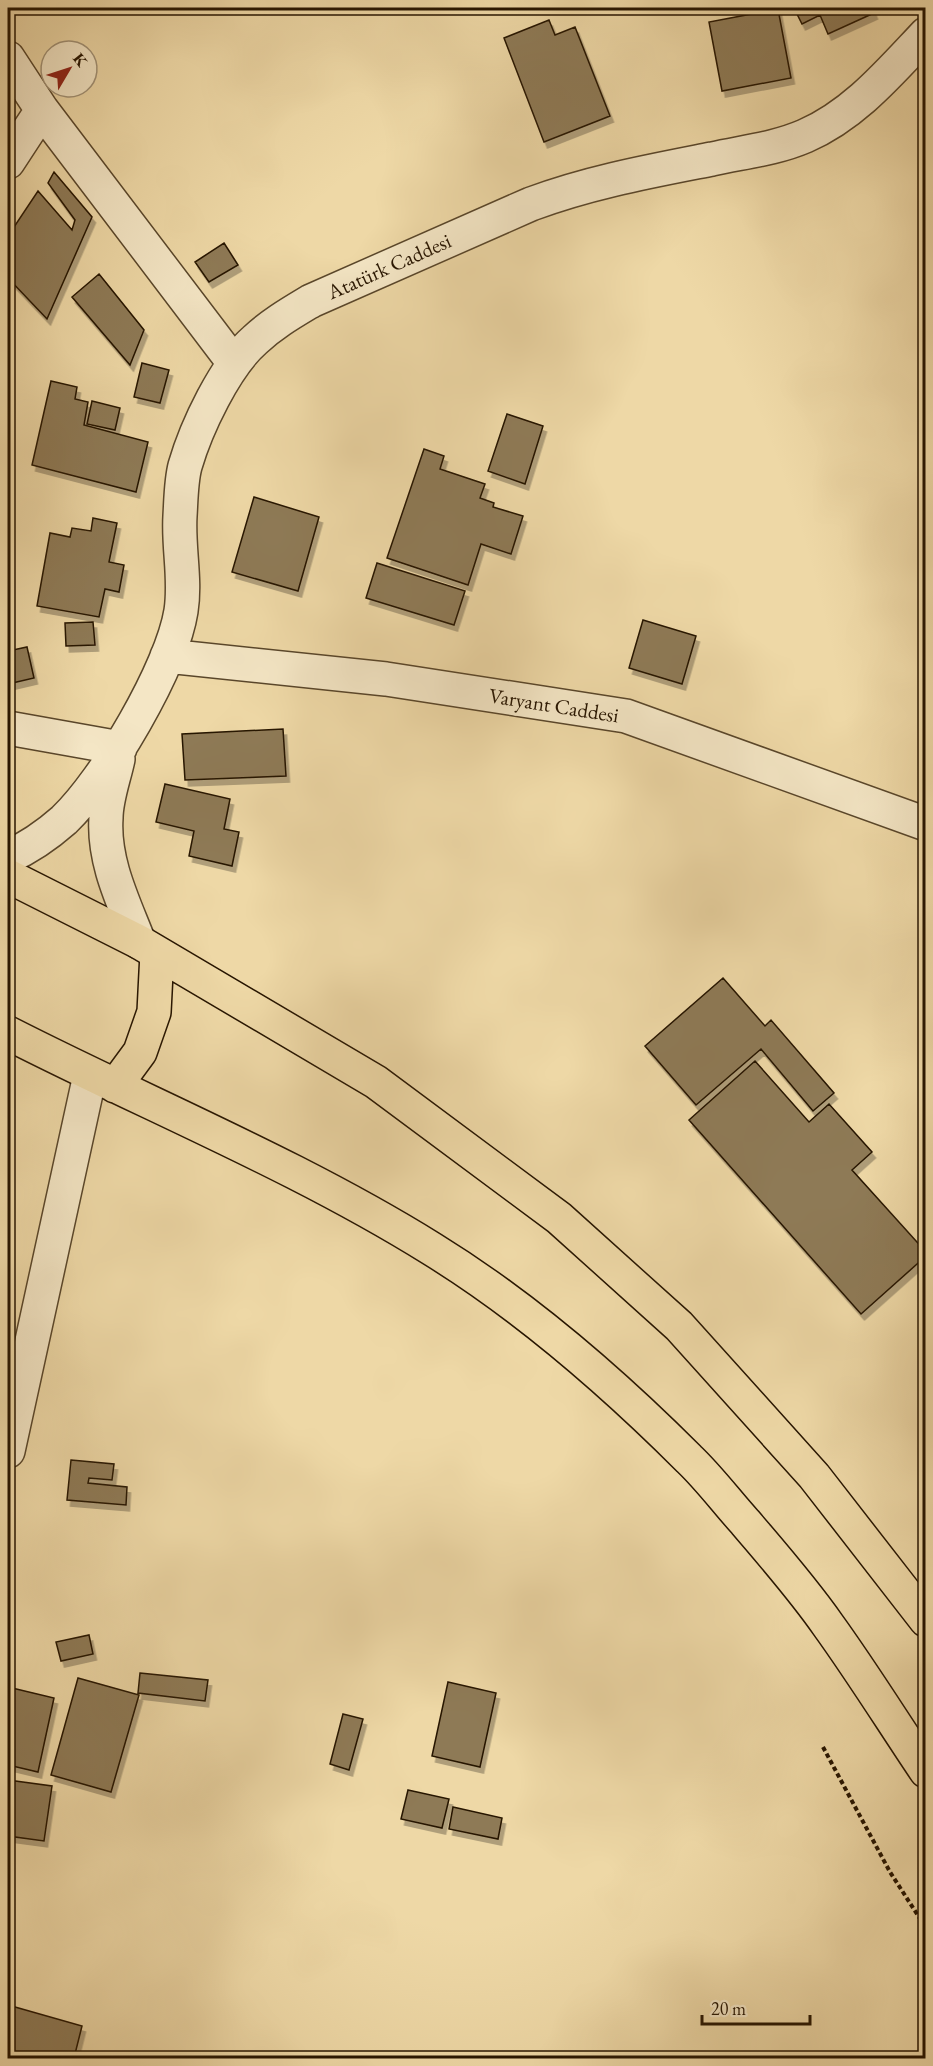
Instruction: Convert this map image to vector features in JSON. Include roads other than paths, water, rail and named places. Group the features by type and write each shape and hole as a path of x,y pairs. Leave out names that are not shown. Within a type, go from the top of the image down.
{"highway":[{"path":"8,876 148,948 376,1082 559,1218 679,1326 814,1476 926,1620"},
{"path":"102,1081 140,1052 154,1012 148,948"},
{"path":"8,1033 102,1081 147,1100 331,1190 433,1249 507,1300 593,1368 691,1460 766,1546 828,1624 926,1771"}],"street":[{"name":"Atatürk Caddesi","path":"120,748 177,632 184,580 180,518 185,467 206,411 234,363 253,341 311,301 531,204 566,191 600,182 777,147 806,136 858,102 926,34"},
{"path":"8,58 42,110 234,363"},
{"path":"8,162 42,110"},
{"name":"Varyant Caddesi","path":"167,656 386,679 626,716 926,824"},
{"path":"8,728 120,748"},
{"path":"8,857 27,848 65,819 120,748"},
{"path":"120,748 105,816 106,847 116,883 148,948"},
{"path":"8,1451 102,1081"}]}
